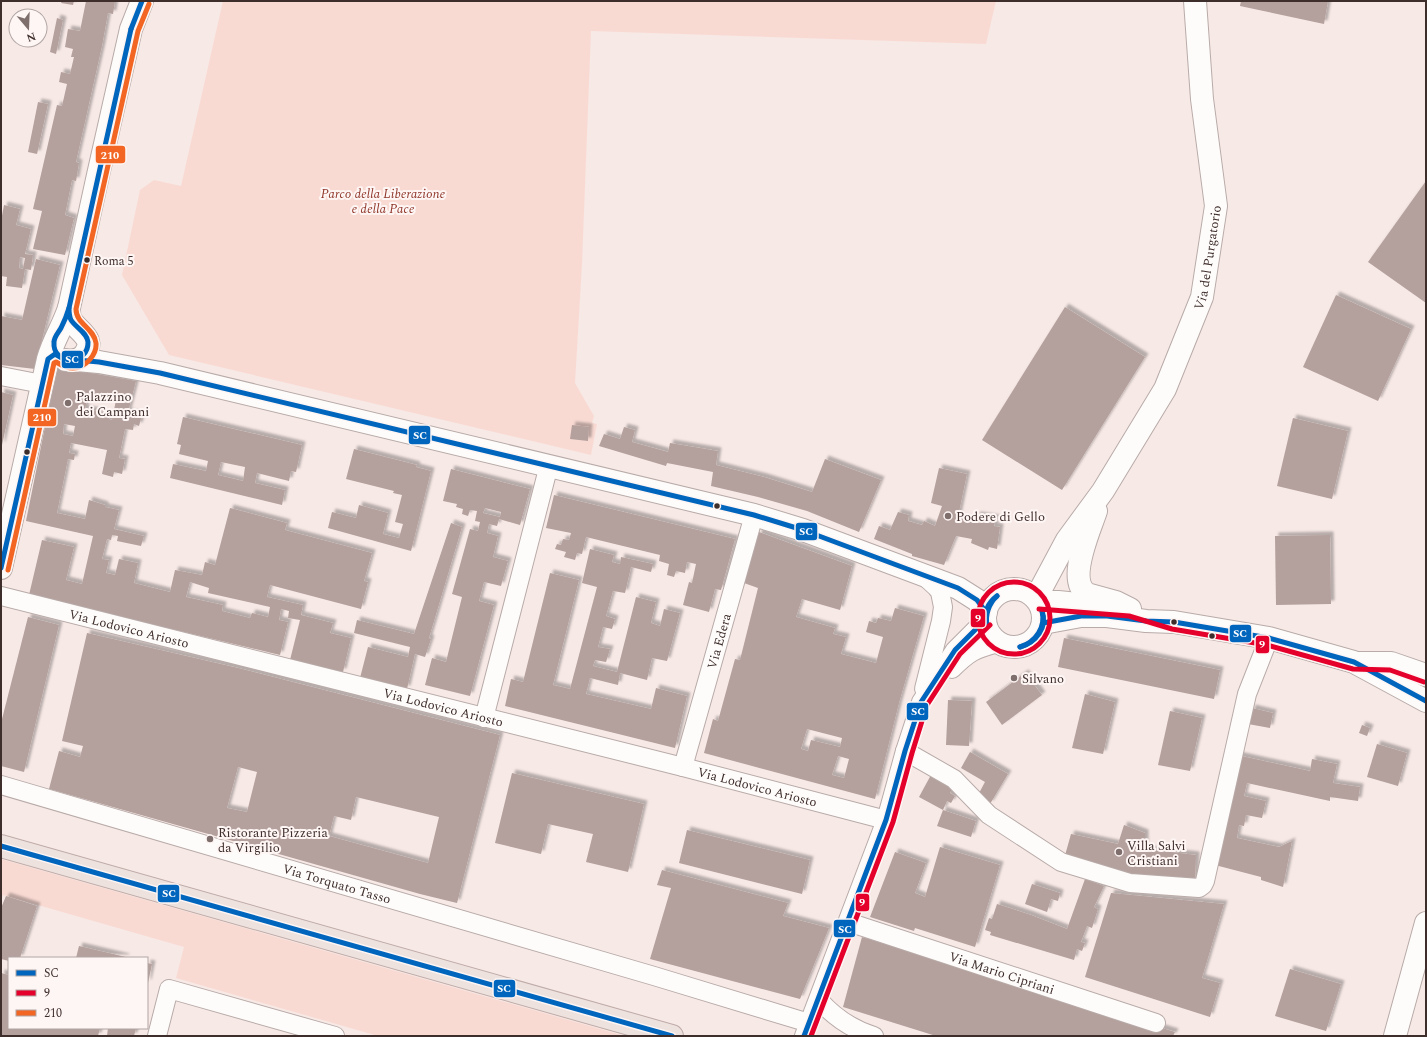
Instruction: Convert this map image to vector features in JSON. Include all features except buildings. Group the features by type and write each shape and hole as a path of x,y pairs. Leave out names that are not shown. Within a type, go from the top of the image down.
{"highway":[{"path":"1,846 672,1036"}],"street":[{"path":"132,1 132,29"},
{"path":"1,568 42,384 62,346 72,322 69,308 132,29 142,1"},
{"name":"Via del Purgatorio","path":"1103,491 1165,389 1202,297 1216,206 1202,99 1195,1"},
{"path":"62,346 98,362 160,374 549,465 754,515 804,530 964,591 977,600 985,616 989,632 998,643"},
{"path":"1,376 42,384"},
{"path":"484,718 549,465"},
{"path":"1031,597 1067,540 1103,491"},
{"path":"1103,491 1080,560 1079,582 1083,592 1116,602 1130,609"},
{"name":"Via Edera","path":"683,767 754,515"},
{"path":"807,1030 886,820 905,751 921,702 941,621 943,607 940,592 923,576"},
{"path":"921,702 955,650 985,616 989,604 994,597 1005,591 1031,597 1071,603 1130,609 1174,622"},
{"name":"Via Lodovico Ariosto","path":"1,596 683,767 886,820"},
{"path":"921,702 966,655 981,647 998,643 1014,648 1030,644 1041,631 1044,623 1042,609 1031,597"},
{"path":"1044,623 1092,615 1146,621 1174,622 1269,638 1354,662 1391,664 1426,676"},
{"path":"905,751 954,779 989,815 1061,862 1130,884 1199,888 1205,881 1247,694 1269,638"},
{"path":"1354,662 1426,701 1426,689"},
{"name":"Via Torquato Tasso","path":"1,785 627,968 807,1030"},
{"name":"Via Mario Cipriani","path":"848,922 1156,1023"},
{"path":"1395,1036 1426,923"},
{"path":"157,1036 169,989 335,1036"},
{"path":"819,1000 844,1023 874,1036"}],"green space":[{"name":"Parco della Liberazione e della Pace","path":"223,1 996,1 986,44 591,31 582,264 575,383 594,416 592,423 597,424 591,455 169,355 122,275 140,190 154,180 181,186"},
{"path":"1,859 625,1036 378,1036 176,978 184,947 3,895 1,902"}],"transit line":[{"name":"SC","path":"131,29 142,1"},
{"name":"210","path":"8,570 54,363 56,362 73,368 82,366 90,360 95,352 95,338 79,319 76,309 138,31 149,4"},
{"name":"SC","path":"69,308 131,29"},
{"name":"SC","path":"69,308 69,316 71,320 86,335 88,342 87,350 83,355 71,360 64,359 59,355 55,350 54,342 69,308"},
{"name":"SC","path":"1,568 48,359 55,354 67,361 77,360 99,362 160,373 754,515 803,530 958,588 977,600 986,612"},
{"name":"9","path":"1014,582 1028,585 1040,592 1047,604 1050,618 1047,632 1040,644 1028,651 1014,654 1000,651 988,644 981,632 978,618 981,604 988,592 1000,585 1014,582"},
{"name":"SC","path":"987,625 985,617 988,605 997,596"},
{"name":"SC","path":"987,625 988,609 997,596"},
{"name":"9","path":"1039,609 1129,616 1172,629 1267,645 1353,669 1390,670 1424,682"},
{"name":"SC","path":"1020,647 1026,645 1035,638 1041,628 1043,617 1042,611"},
{"name":"SC","path":"1020,647 1031,642 1039,634 1043,623 1042,611"},
{"name":"SC","path":"1043,623 1081,616 1107,616 1146,621 1174,622 1269,638 1354,662 1426,701"},
{"name":"SC","path":"804,1036 886,820 905,751 921,702 955,650 985,620"},
{"name":"9","path":"811,1036 893,822 927,705 960,654 990,625"},
{"name":"SC","path":"1,846 672,1036"}],"place":[{"name":"Roma 5","path":"87,260"},
{"name":"Palazzino dei Campani","path":"68,403"},
{"name":"Podere di Gello","path":"948,516"},
{"name":"Silvano","path":"1014,678"},
{"name":"Ristorante Pizzeria da Virgilio","path":"210,839"},
{"name":"Villa Salvi Cristiani","path":"1119,852"}]}
